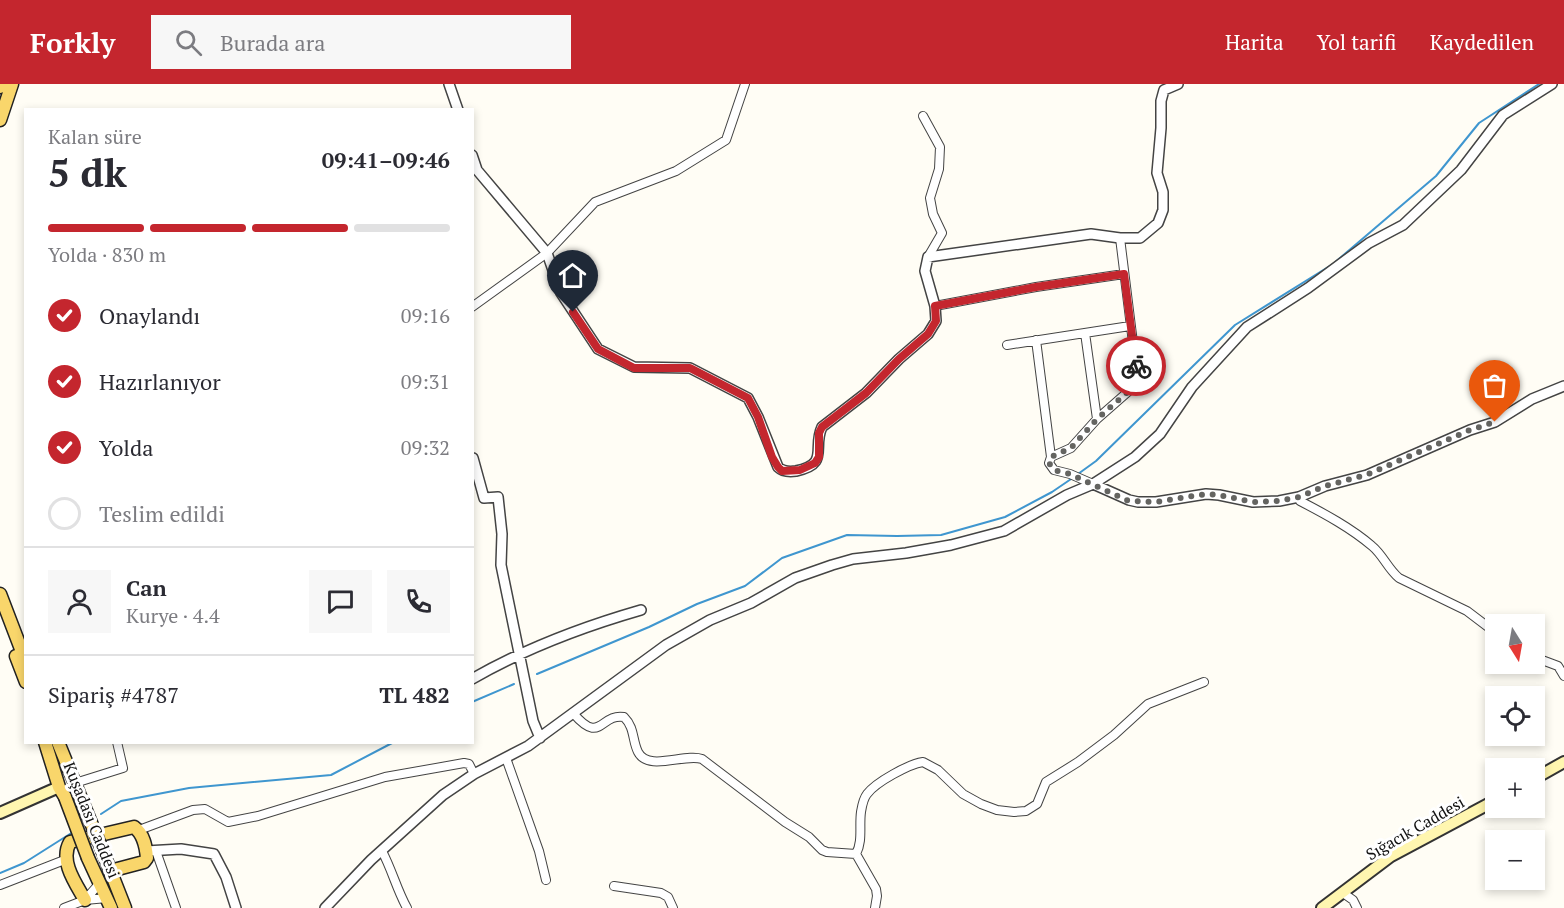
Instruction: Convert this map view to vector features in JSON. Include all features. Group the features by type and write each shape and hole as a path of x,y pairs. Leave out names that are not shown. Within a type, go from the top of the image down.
{"main road":[{"path":"0,120 12,84"},
{"path":"0,594 24,657"},
{"path":"0,615 24,677"},
{"name":"Kuşadası Caddesi","path":"46,744 88,858 110,903"},
{"name":"Kuşadası Caddesi","path":"59,744 125,908"},
{"path":"1545,772 1564,762"},
{"path":"0,813 62,792"},
{"name":"Sığacık Caddesi","path":"1322,908 1391,856 1485,806"},
{"path":"86,904 69,872 66,848 70,842 127,828 134,827 139,830 151,851 147,858 144,862 110,871"}],"street":[{"path":"450,84 457,108"},
{"path":"474,307 547,253 595,202 676,171 726,140 745,84"},
{"path":"928,257 1091,234 1120,238 1140,237 1158,223 1163,210 1163,192 1157,173 1161,100 1164,90 1178,84"},
{"path":"325,908 443,795 474,774 540,738 666,645 710,620 751,603 795,578 853,559 951,545 1004,531 1067,495 1093,484 1135,457 1160,434 1192,387 1247,327 1308,288 1369,243 1403,225 1461,170 1503,115 1552,84"},
{"path":"474,161 477,170 547,253 561,293 598,349 634,368 690,368 748,398 778,467 782,471 800,470 815,463 819,457 819,433 822,427 866,393 899,359 928,334 936,321 935,306 925,271 928,257 942,233 933,214 930,198 939,169 940,147 923,116"},
{"path":"1051,457 1071,448 1097,419 1138,383 1120,238"},
{"path":"935,306 1036,287 1124,274"},
{"path":"1007,345 1130,326"},
{"path":"1085,333 1097,419"},
{"path":"1036,340 1051,457 1049,463 1054,470 1070,474 1129,501 1138,502 1156,502 1206,494 1253,502 1279,501 1299,497 1325,486 1366,475 1470,430 1495,422 1532,399 1564,386"},
{"path":"474,463 484,498 498,497 502,534 501,565 533,721 540,738"},
{"path":"1299,497 1300,501 1326,514 1374,547 1393,573 1400,578 1467,611 1485,625"},
{"path":"474,678 504,661 586,626 641,610"},
{"path":"1545,661 1558,666 1564,676"},
{"path":"875,908 876,890 856,854 861,838 860,814 865,797 871,789 910,765 928,763 963,794 981,804 997,810 1026,811 1037,804 1046,782 1114,735 1148,704 1204,682"},
{"path":"573,712 581,723 594,728 599,728 615,717 624,717 631,724 638,752 643,758 660,762 688,757 702,759 785,822 809,837 822,850 856,854"},
{"path":"77,787 123,768 117,744"},
{"path":"506,758 539,851 546,880"},
{"path":"139,830 193,810 205,810 228,822 258,816 385,777 464,763 469,764 474,774"},
{"path":"176,908 151,851 181,849 214,854 226,877 236,908"},
{"path":"382,851 391,868 399,895 407,908"},
{"path":"0,885 67,859"},
{"path":"86,904 99,884"},
{"path":"614,886 660,893 668,897 673,908"},
{"path":"1343,893 1353,900 1357,908"},
{"path":"64,908 110,903"}],"waterway":[{"path":"1078,474 1096,461 1235,325 1333,264 1436,176 1479,123 1539,84"},
{"path":"537,674 649,627 697,604 745,586 782,558 847,535 941,535 1005,517 1052,492 1074,477"},
{"path":"474,701 514,684"},
{"path":"101,814 121,801 189,788 331,775 390,744"},
{"path":"0,873 24,863 73,832"}],"way so far":[{"path":"1136,366 1138,383 1097,419 1071,448 1051,457 1049,463 1054,470 1070,474 1129,501 1156,502 1206,494 1253,502 1279,501 1299,497 1325,486 1366,475 1470,430 1495,422"}],"route":[{"path":"573,312 598,349 634,368 690,368 748,398 764,430 772,457 782,471 791,472 815,463 819,457 819,433 822,427 866,393 899,359 928,334 936,321 935,306 1036,287 1124,274 1136,366"}]}
